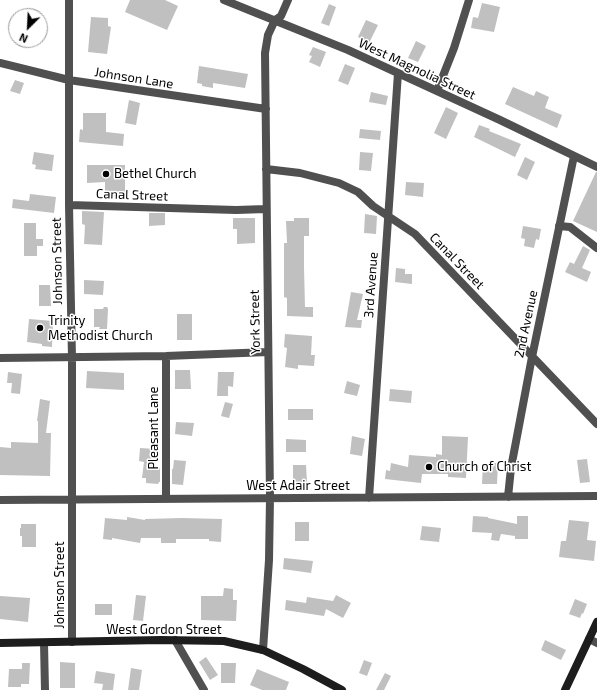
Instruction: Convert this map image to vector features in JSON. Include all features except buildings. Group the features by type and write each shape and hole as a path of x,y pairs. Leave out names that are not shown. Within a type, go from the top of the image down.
{"street":[{"name":"Johnson Street","path":"69,0 69,205 72,358 72,642"},
{"name":"West Magnolia Street","path":"224,0 348,50 574,156 596,164"},
{"name":"York Street","path":"263,650 269,560 270,498 265,54 268,35 275,20 281,16 288,0"},
{"path":"437,91 454,48 469,0"},
{"name":"Johnson Lane","path":"0,63 69,80 266,108"},
{"name":"3rd Avenue","path":"369,498 398,73"},
{"name":"2nd Avenue","path":"508,497 510,468 574,156"},
{"name":"Canal Street","path":"266,169 300,173 339,183 358,192 373,206 415,234 597,424"},
{"name":"Canal Street","path":"69,205 236,210 266,209"},
{"path":"559,226 570,227 597,248"},
{"path":"0,358 166,356 268,352"},
{"name":"Pleasant Lane","path":"166,356 166,499"},
{"name":"West Adair Street","path":"0,500 597,496"},
{"path":"565,690 597,622"},
{"path":"589,639 597,643"},
{"path":"175,640 204,690"},
{"name":"West Gordon Street","path":"0,643 175,640 224,641 263,650 342,690"},
{"name":"Johnson Street","path":"44,643 45,690"}],"place":[{"name":"Bethel Church","path":"106,174"},
{"name":"Trinity Methodist Church","path":"40,328"},
{"name":"Church of Christ","path":"429,467"}]}
